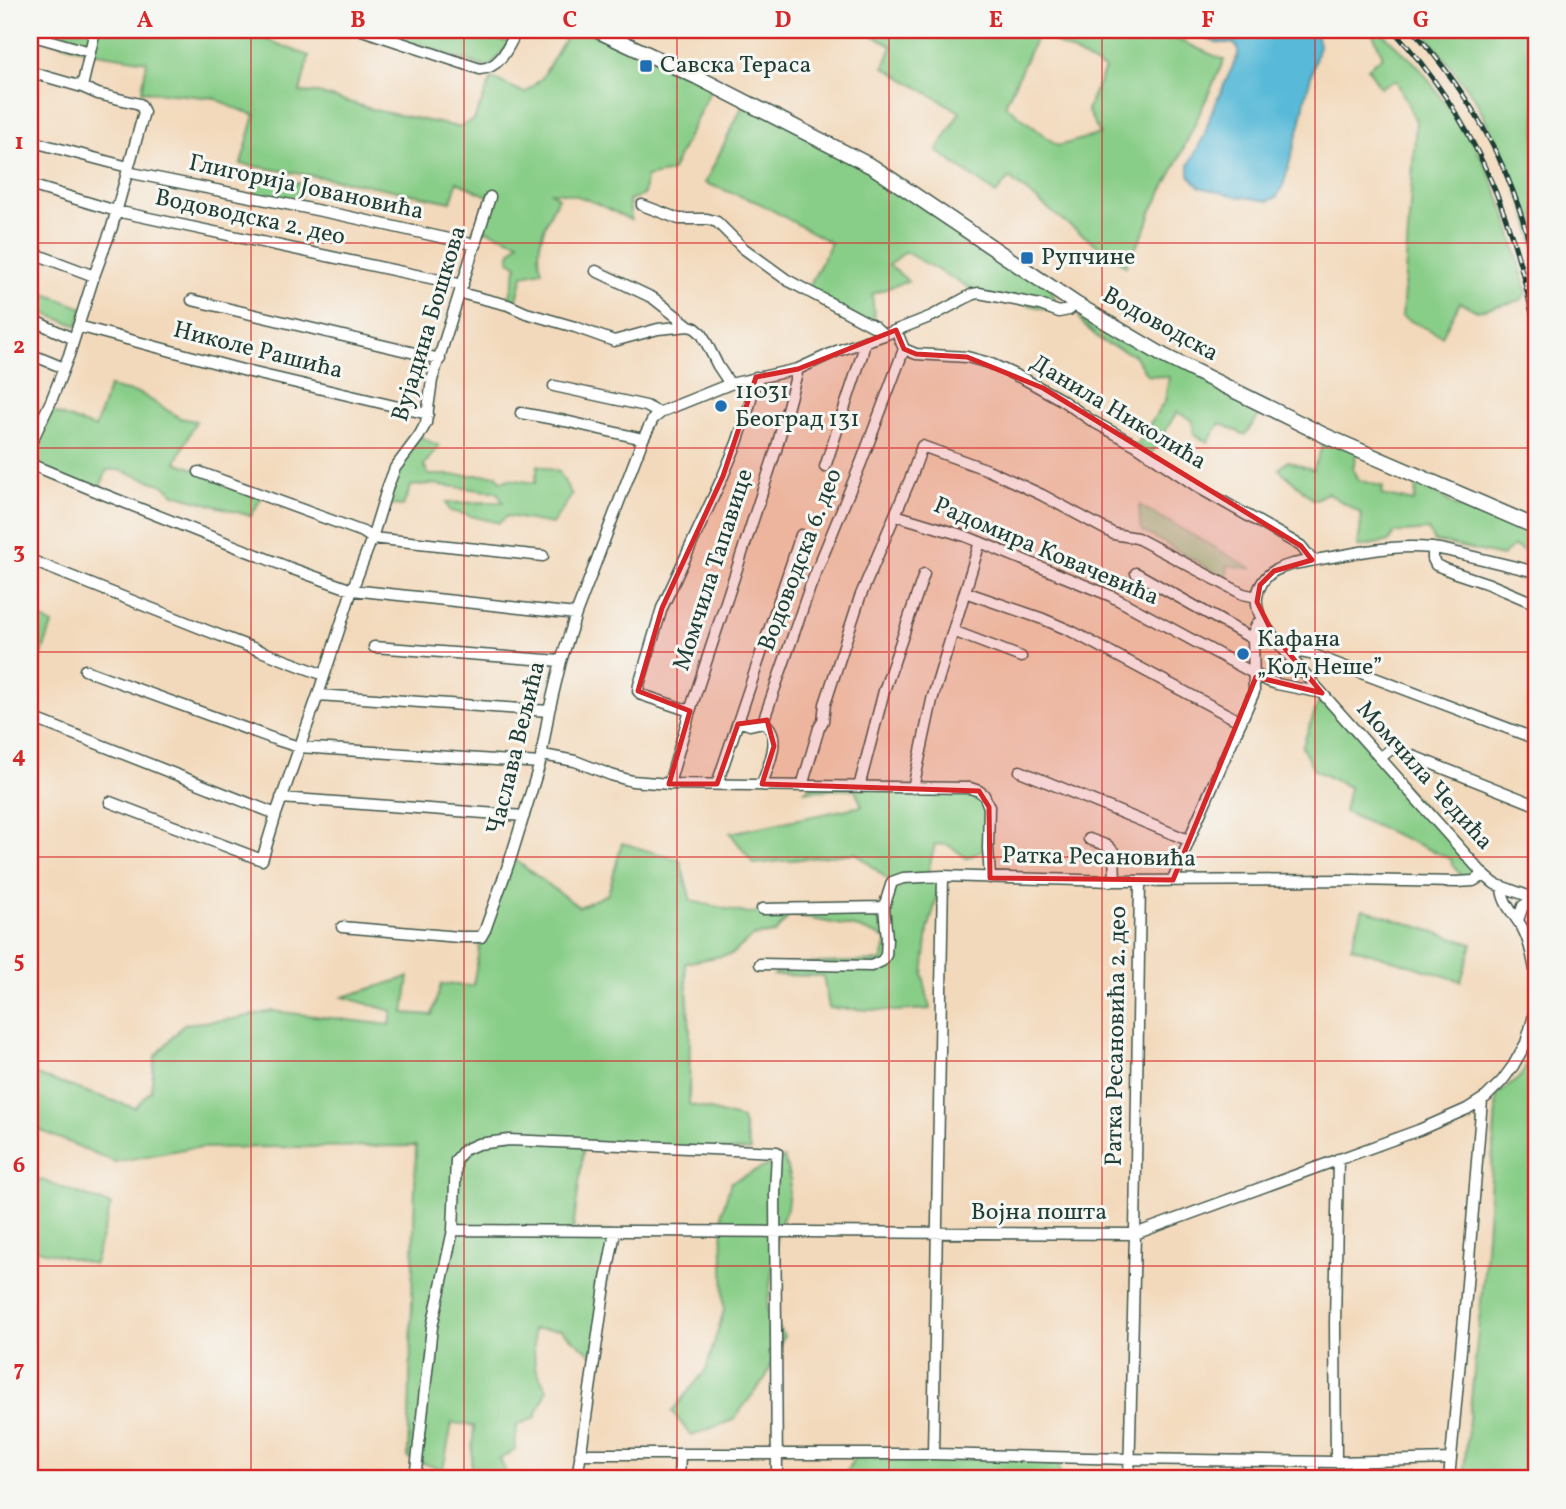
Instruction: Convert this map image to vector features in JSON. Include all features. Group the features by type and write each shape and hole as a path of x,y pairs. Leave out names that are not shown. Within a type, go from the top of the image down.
{"main road":[{"name":"Водоводска","path":"596,30 697,77 873,167 1076,304 1164,356 1314,430 1536,527"}],"street":[{"path":"82,87 95,30"},
{"path":"362,30 480,69 497,63 517,30"},
{"path":"30,35 90,52"},
{"path":"30,72 98,94 140,104 142,107 142,118 112,227 64,368 32,438"},
{"name":"Глигорија Јовановића","path":"30,141 128,170 476,245"},
{"name":"Водоводска 2. део","path":"30,185 116,211 462,289 614,341 651,331 689,326"},
{"name":"Вујадина Бошкова","path":"110,802 262,860 395,468 426,423 432,380 490,197"},
{"path":"642,205 679,219 707,219 717,222 743,248 787,280 875,327 884,335"},
{"path":"30,252 94,276"},
{"path":"596,271 653,298 695,328 702,334 730,384"},
{"path":"554,386 646,406 660,413 730,384 798,369 837,351 932,316 973,294 1040,305 1059,312 1069,310 1076,304"},
{"path":"192,300 440,359"},
{"path":"30,320 74,339"},
{"name":"Николе Рашића","path":"78,326 250,372 428,414"},
{"path":"896,330 904,349"},
{"path":"825,467 865,341"},
{"name":"Данила Николића","path":"904,349 916,354 967,357 1001,368 1043,388 1092,421 1144,450 1201,489 1301,547 1312,560"},
{"name":"Водоводска 6. део","path":"763,722 810,587 862,463 904,349"},
{"path":"30,354 64,368"},
{"name":"Момчила Тапавице","path":"669,784 690,710 776,450 798,369"},
{"path":"690,710 642,695 638,691 639,685 662,608 737,443 756,377"},
{"name":"Часлава Вељића","path":"342,927 481,937 541,759 561,661 576,614 643,439 653,419 660,413"},
{"path":"521,414 576,423 643,439"},
{"path":"802,786 860,597 922,446 988,470 1042,495 1114,534 1137,538 1247,596 1256,597 1260,585 1273,571 1290,565 1398,546 1433,548 1536,572"},
{"path":"30,464 352,590 576,614"},
{"path":"199,472 363,532 372,538 543,556"},
{"name":"Радомира Ковачевића","path":"895,514 980,542 1111,596 1277,684 1322,693"},
{"path":"717,784 801,536"},
{"path":"914,788 927,718 980,542"},
{"path":"1433,548 1436,565 1536,604"},
{"path":"30,560 208,632 324,675"},
{"path":"859,787 884,691 924,573"},
{"path":"1136,573 1252,639"},
{"path":"787,579 810,587"},
{"path":"965,592 1071,631 1241,722"},
{"name":"Момчила Чедића","path":"1256,597 1262,619 1290,657 1484,875 1495,884 1535,898"},
{"path":"1173,880 1254,692 1252,639 1255,628 1262,619"},
{"path":"953,631 1021,657"},
{"path":"374,647 561,661"},
{"path":"1290,657 1300,652 1311,654 1536,739"},
{"name":"Ратка Ресановића","path":"85,670 299,747 575,761 632,781 669,784 970,788 984,795 989,807 990,878 1457,882 1473,881 1484,875"},
{"path":"318,695 549,711"},
{"path":"30,717 276,814"},
{"path":"739,721 750,725 763,722 771,730 774,746 762,784"},
{"path":"1380,758 1395,749 1536,805"},
{"path":"1020,772 1188,840"},
{"path":"281,798 524,816"},
{"path":"1089,839 1108,846 1114,852 1115,881"},
{"path":"933,1454 943,876"},
{"path":"760,964 871,966 883,961 886,955 884,907 892,882 903,878 943,876 990,878"},
{"name":"Ратка Ресановића 2. део","path":"1129,1479 1140,881"},
{"path":"1502,887 1503,897 1532,939 1536,975"},
{"path":"1518,920 1523,906 1535,898"},
{"path":"762,909 884,907"},
{"name":"Војна пошта","path":"453,1230 1135,1234 1455,1115 1482,1100 1502,1081 1526,1043 1536,999"},
{"path":"1449,1479 1482,1100"},
{"path":"415,1479 432,1327 453,1230 456,1160 464,1150 478,1144 509,1140 777,1153 777,1479"},
{"path":"1336,1462 1338,1159"},
{"path":"577,1479 615,1232"},
{"path":"580,1454 933,1454 1314,1462 1451,1459"},
{"path":"678,1479 680,1454"},
{"path":"1312,1479 1314,1462"}],"highlighted area":[{"path":"896,330 904,349 916,354 967,357 1043,388 1301,546 1312,560 1274,571 1260,585 1257,602 1273,634 1322,693 1256,677 1173,880 990,878 989,807 979,791 762,784 774,746 767,720 738,724 717,784 669,784 690,711 638,691 662,608 723,476 756,377 798,369"}],"green space":[{"path":"30,30 242,30 309,56 300,92 318,93 379,111 458,127 474,120 492,78 525,93 542,78 570,30 596,30 713,85 671,172 646,177 644,195 629,200 631,220 582,198 551,192 558,198 540,243 542,271 523,275 515,308 508,305 517,265 509,261 511,251 519,242 480,228 490,197 457,182 451,202 241,164 255,115 214,98 142,91 147,61 90,52 30,34"},
{"path":"373,30 466,30 510,43 489,68"},
{"path":"863,30 1156,30 1224,60 1126,266 1009,178 996,194 937,151 960,112 884,67 892,46","holes":["1038,33 1105,69 1087,110 1100,134 1058,146 1005,105"]},
{"path":"1371,30 1379,30 1419,67 1474,143 1506,215 1527,292 1521,300 1477,311 1460,302 1442,336 1402,317 1416,121 1396,80 1380,87 1368,68 1383,56"},
{"path":"1423,30 1536,30 1536,255 1528,218 1505,158 1474,97"},
{"path":"745,101 813,136 1050,285 1059,312 979,293 905,252 889,265 908,281 872,294 875,327 807,291 831,243 759,203 705,183"},
{"path":"258,176 303,184 299,206 254,198"},
{"path":"30,288 83,308 78,326 30,308"},
{"path":"1084,309 1266,406 1245,435 1220,423 1208,442 1194,435 1192,420 1177,412 1151,454 1136,445 1165,401 1169,377 1147,375 1134,355 1103,342 1079,318"},
{"path":"109,387 141,394 180,418 196,421 176,462 263,495 251,516 174,494 166,486 119,470 107,470 98,492 30,464 30,445 47,410 95,428"},
{"path":"419,436 439,446 424,465 429,475 497,475 501,482 509,479 535,483 538,465 559,472 572,495 552,524 507,516 499,523 450,511 446,503 503,502 497,492 430,484 411,486 403,506 382,504 388,486"},
{"path":"1326,436 1357,449 1353,470 1358,480 1383,487 1382,495 1414,502 1418,475 1434,482 1431,490 1456,506 1533,535 1531,544 1536,546 1532,565 1524,563 1526,552 1514,546 1502,556 1434,541 1428,530 1394,533 1390,541 1358,547 1362,514 1327,493 1314,500 1279,469 1288,461 1313,470"},
{"path":"1139,505 1253,569 1228,565 1227,579 1143,531"},
{"path":"30,611 52,625 33,679 30,678"},
{"path":"1322,693 1484,875 1466,882 1451,859 1344,812 1349,787 1314,770 1302,747"},
{"path":"811,786 970,788 984,795 988,848 967,858 948,845 935,844 927,876 943,876 928,930 923,975 930,1009 895,1011 829,1008 823,976 774,975 786,964 882,961 887,939 859,928 790,915 775,933 753,936 732,954 685,963 690,1030 689,1104 742,1119 750,1151 584,1144 573,1231 615,1232 594,1356 561,1330 533,1329 535,1367 547,1390 535,1418 517,1425 515,1450 500,1459 509,1479 470,1479 474,1426 452,1423 443,1470 408,1458 416,1146 189,1148 115,1162 30,1126 30,1073 135,1108 151,1090 155,1057 184,1024 233,1019 273,1011 390,1025 392,1011 343,997 409,977 404,1013 432,1015 441,984 473,986 481,937 511,857 579,907 608,894 622,843 680,860 691,901 749,914 784,907 883,907 891,882 856,853 754,864 730,833 862,806 855,789 805,791"},
{"path":"1363,909 1472,944 1461,981 1351,947"},
{"path":"1536,1049 1536,1407 1527,1470 1525,1479 1463,1479 1485,1262 1497,1095 1519,1078"},
{"path":"784,1158 790,1180 787,1208 777,1233 767,1309 784,1336 766,1377 733,1420 691,1436 672,1411 706,1370 724,1310 722,1212 731,1182"},
{"path":"30,1176 111,1205 94,1264 30,1248"},
{"path":"1059,1457 1060,1479 843,1479 854,1458"}],"water":[{"path":"1188,30 1311,30 1317,37 1319,45 1301,121 1284,183 1277,197 1268,201 1200,187 1189,175 1189,165 1205,134 1211,113 1238,55 1238,48 1234,44 1217,43"}],"railway":[{"path":"1393,30 1447,98 1487,172 1516,250 1536,335"},
{"path":"1413,30 1456,85 1492,144 1519,207 1536,275"}],"place":[{"name":"Савска Тераса","path":"646,66"},
{"name":"Рупчине","path":"1027,258"},
{"name":"11031 Београд 131","path":"721,406"},
{"name":"Кафана „Код Неше”","path":"1243,654"}]}
